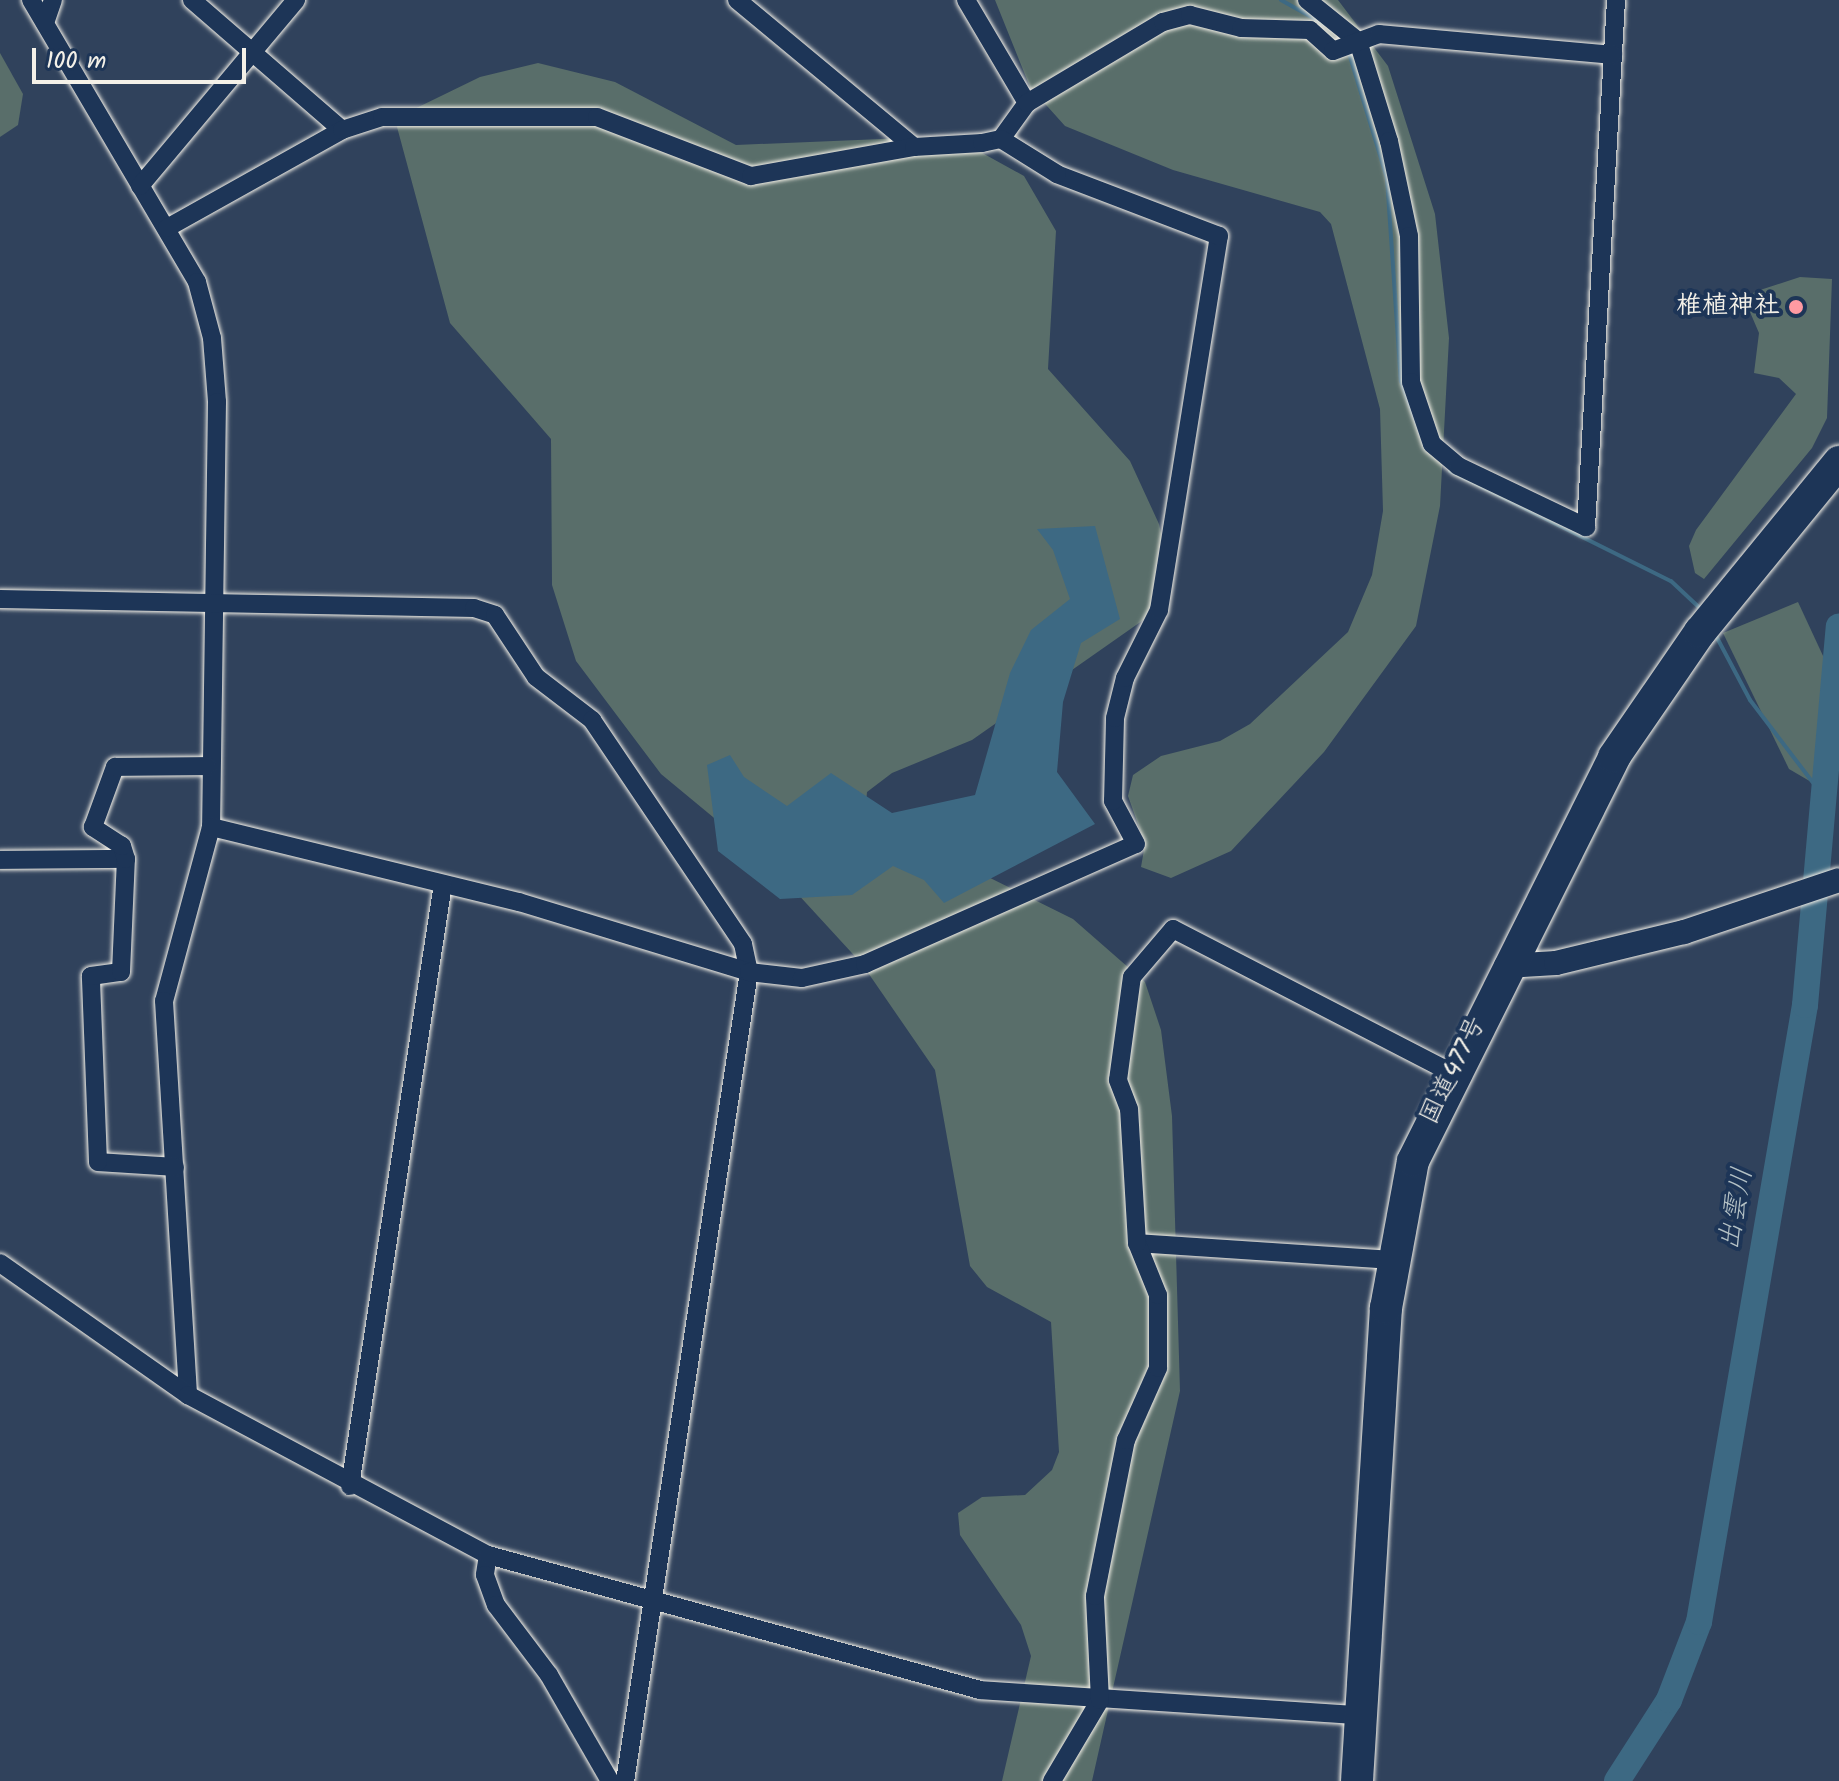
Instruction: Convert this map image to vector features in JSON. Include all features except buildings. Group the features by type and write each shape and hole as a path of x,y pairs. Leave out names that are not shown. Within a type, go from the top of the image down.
{"highway":[{"name":"国道477号","path":"1357,1781 1357,1715 1391,1260 1413,1161 1452,1073 1614,757 1709,621 1830,473"}],"street":[{"path":"31,0 197,282 212,338 217,402 209,603 207,766 211,827 164,1001 188,1395"},
{"path":"45,23 53,0"},
{"path":"192,0 342,130"},
{"path":"140,186 296,0"},
{"path":"737,0 914,147"},
{"path":"966,0 1027,103"},
{"path":"1307,0 1351,44 1405,212 1419,418 1432,444 1458,466 1586,527 1616,0"},
{"path":"1001,139 1027,103 1163,22 1190,15 1241,28 1310,30 1333,51 1379,34 1613,55"},
{"path":"167,228 342,130 382,117 424,122 561,112 597,117 751,176 914,147 1001,139 1057,174 1219,236 1159,610 1125,678 1115,718 1113,801 1136,844 865,964 802,978 749,972 693,950 211,827"},
{"path":"0,599 474,608 495,615 536,677 592,720 725,913 749,972 625,1781"},
{"path":"175,1167 98,1162 91,976 121,972 126,859 122,846 93,827 115,767 207,766"},
{"path":"0,860 126,859"},
{"path":"1506,966 1621,948 1839,880"},
{"path":"350,1486 443,884"},
{"path":"1052,1781 1100,1700 1095,1596 1117,1507 1117,1474 1158,1368 1161,1338 1158,1295 1137,1243 1129,1109 1118,1080 1132,977 1173,929 1452,1073"},
{"path":"1137,1243 1391,1260"},
{"path":"0,1263 188,1395 350,1486 488,1555 980,1690 1357,1715"},
{"path":"488,1555 485,1575 496,1605 549,1675 610,1781"}],"green space":[{"path":"995,0 1338,0 1388,66 1435,214 1449,338 1440,506 1416,626 1324,752 1231,851 1171,878 1141,867 1145,844 1128,796 1133,775 1161,756 1220,741 1250,724 1348,632 1372,575 1383,511 1380,409 1331,224 1320,212 1173,170 1065,126 1030,87"},
{"path":"0,53 23,94 18,125 0,137"},
{"path":"538,63 615,82 736,145 929,137 966,144 1024,176 1056,231 1048,369 1130,461 1159,524 1169,571 1149,616 972,740 892,773 867,792 865,816 1073,919 1145,982 1161,1030 1172,1116 1180,1391 1092,1781 1002,1781 1031,1656 1021,1625 960,1535 958,1513 982,1497 1025,1495 1052,1470 1059,1452 1051,1322 987,1287 970,1266 935,1070 862,964 772,866 661,774 576,661 552,585 551,439 450,323 397,127 402,115 480,77"},
{"path":"1800,277 1832,279 1827,418 1812,448 1704,579 1695,573 1689,546 1696,530 1796,394 1779,378 1754,373 1759,333 1747,305 1754,292"},
{"path":"1798,602 1824,658 1818,786 1789,769 1723,633"}],"water":[{"path":"1095,526 1120,619 1081,643 1063,702 1057,772 1095,824 944,903 924,880 893,866 852,895 780,899 718,851 707,765 730,755 744,777 787,806 831,773 892,813 975,795 1010,673 1031,630 1070,599 1053,550 1037,529"}],"waterway":[{"path":"1281,0 1324,24"},
{"path":"1348,50 1387,178 1401,381 1426,449"},
{"path":"1450,471 1671,581 1702,610"},
{"name":"出雲川","path":"1617,1781 1669,1700 1699,1622 1805,1005 1839,627"},
{"path":"1714,632 1750,700 1827,801"}],"place":[{"name":"椎植神社","path":"1796,307"}]}
